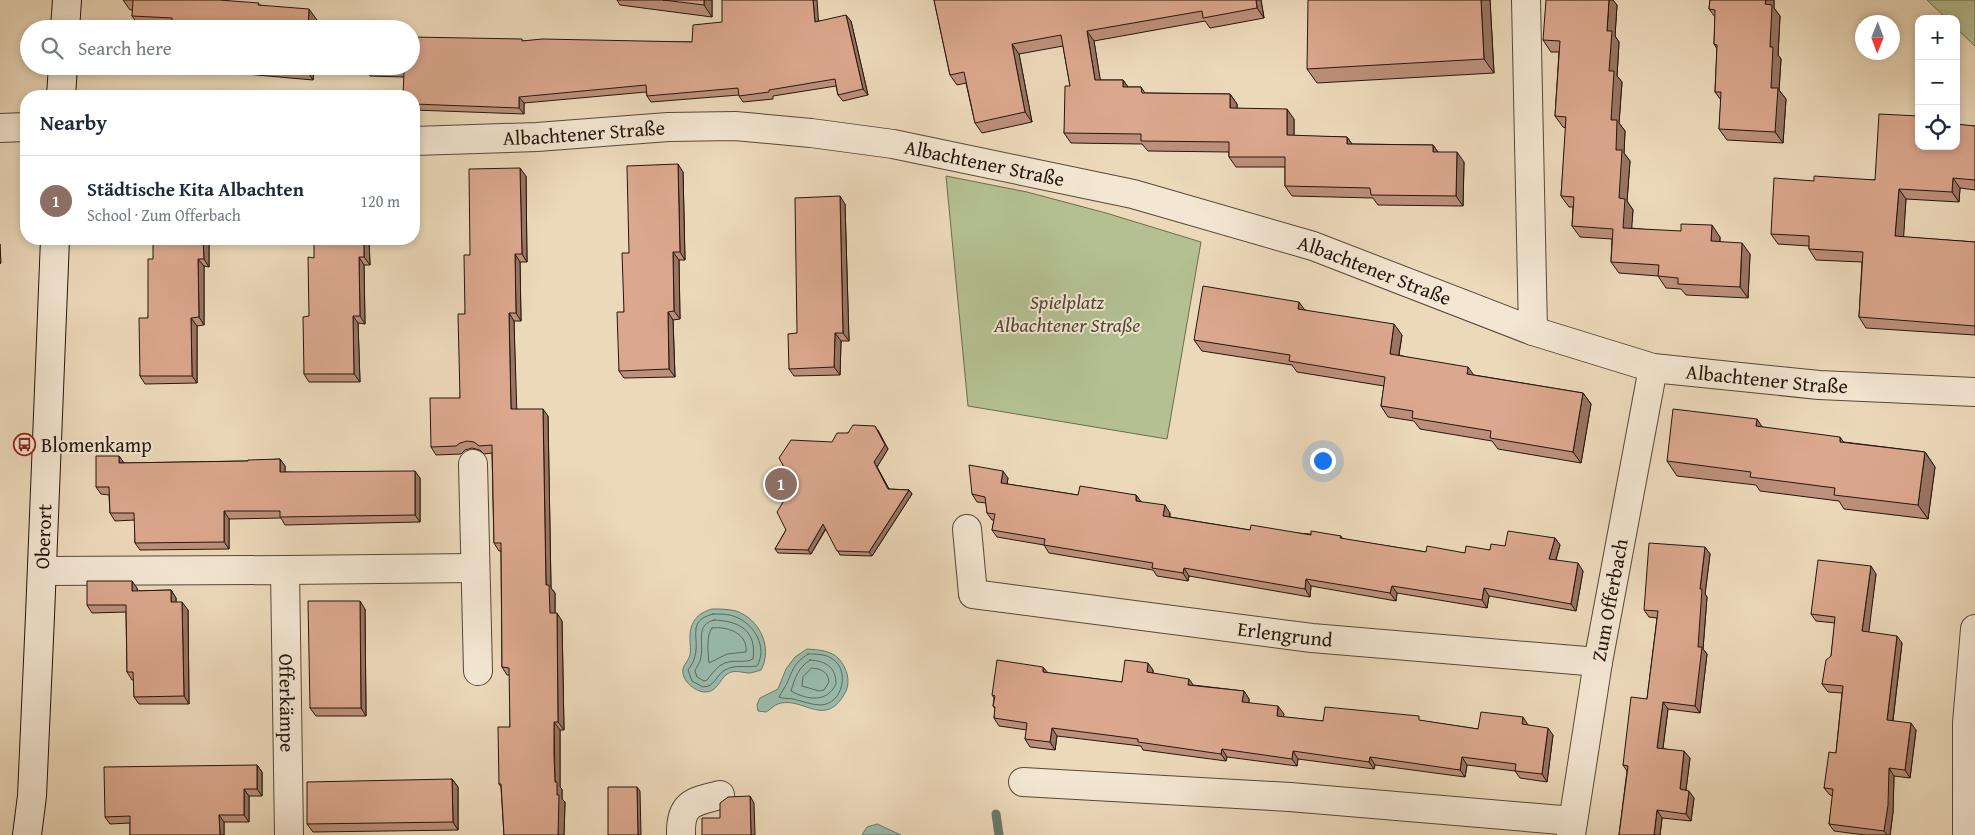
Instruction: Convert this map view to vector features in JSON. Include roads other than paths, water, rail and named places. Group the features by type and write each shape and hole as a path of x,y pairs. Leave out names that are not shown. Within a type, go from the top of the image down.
{"street":[{"path":"66,20 67,0"},
{"path":"1526,0 1533,331"},
{"path":"61,90 62,75"},
{"name":"Albachtener Straße","path":"420,141 537,137 668,127 735,126 811,132 893,144 1143,196 1313,246 1533,331 1653,368 1819,385 1975,392"},
{"path":"0,128 20,127"},
{"name":"Oberort","path":"27,835 32,796 55,245"},
{"name":"Zum Offerbach","path":"1572,828 1598,662 1653,368"},
{"path":"473,464 478,671"},
{"name":"Erlengrund","path":"967,530 973,594 1312,638 1598,662"},
{"path":"42,571 475,568"},
{"name":"Offerkämpe","path":"285,570 289,835"},
{"path":"1967,835 1967,723 1975,629"},
{"path":"1023,782 1290,797 1572,828"},
{"path":"680,835 684,813 692,802 720,795"}],"water":[{"path":"712,609 736,611 752,620 762,635 766,653 761,670 750,673 735,671 727,674 715,688 704,692 696,690 686,681 683,669 690,655 690,634 693,624 698,616"},
{"path":"807,649 832,654 844,666 848,682 846,691 838,703 830,709 822,710 787,702 776,705 766,712 758,711 757,705 760,698 778,689 786,669 795,657"},
{"path":"877,824 901,835 862,835 867,827"}],"waterway":[{"path":"996,814 999,835"}],"place":[{"name":"Blomenkamp","path":"25,445"},
{"name":"Städtische Kita Albachten","path":"781,484"}],"park label":[{"name":"Spielplatz Albachtener Straße","path":"1067,314"}]}
